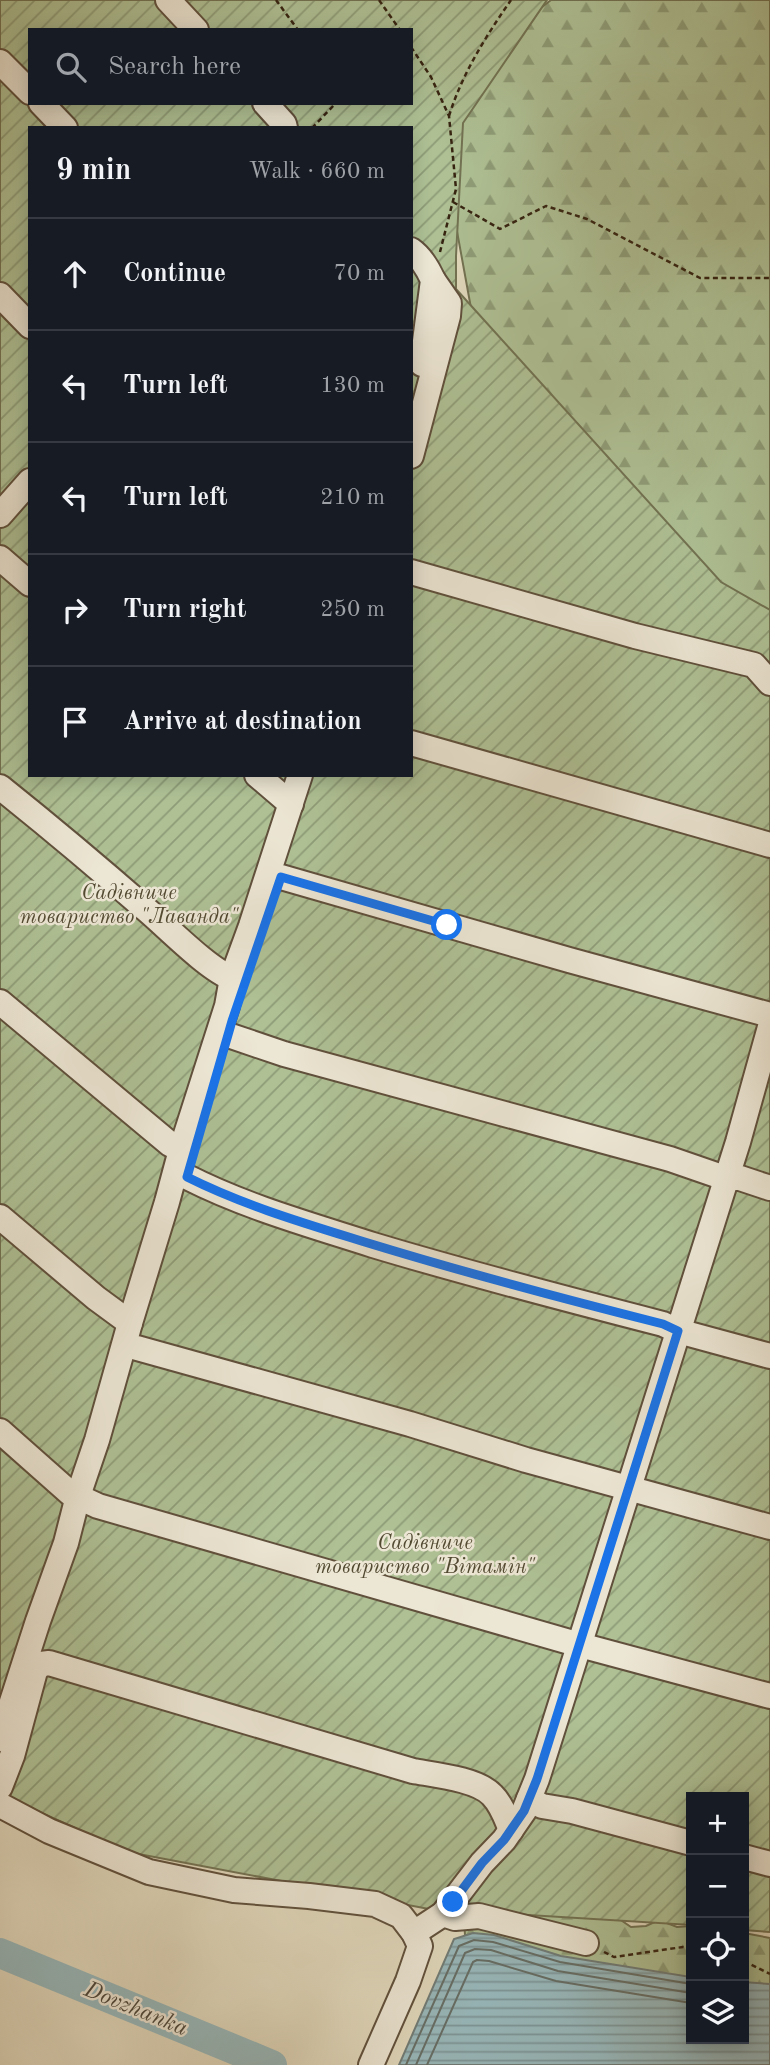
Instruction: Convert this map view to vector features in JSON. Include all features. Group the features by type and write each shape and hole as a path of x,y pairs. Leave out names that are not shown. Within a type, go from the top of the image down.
{"street":[{"path":"168,0 194,28"},
{"path":"0,62 28,90"},
{"path":"43,105 63,126"},
{"path":"267,105 284,126"},
{"path":"413,252 428,269 449,303 448,316 413,448"},
{"path":"413,401 420,375 433,280"},
{"path":"0,295 28,324"},
{"path":"0,496 28,464"},
{"path":"0,514 28,483"},
{"path":"0,558 28,582"},
{"path":"413,573 623,633 754,666 770,683"},
{"path":"413,744 770,845"},
{"path":"259,777 291,804"},
{"path":"0,1787 12,1756 35,1671 41,1664 97,1440 181,1150 227,1006 232,978 299,777"},
{"path":"0,1739 38,1621 137,1348 248,970 314,777"},
{"path":"0,787 196,953 232,978"},
{"path":"281,877 770,1015"},
{"path":"0,1002 170,1144 181,1150"},
{"path":"414,1933 443,1914 511,1830 529,1799 629,1489 770,1027"},
{"path":"228,1035 284,1054 770,1188"},
{"path":"187,1177 211,1189 300,1222 452,1268 663,1324 678,1331 770,1356"},
{"path":"0,1217 96,1298 130,1323"},
{"path":"137,1348 770,1527"},
{"path":"0,1431 70,1493 137,1518 580,1645 770,1696"},
{"path":"41,1664 49,1663 412,1770 474,1784 491,1794 502,1809 511,1830"},
{"path":"529,1799 542,1806 572,1811 686,1842"},
{"path":"0,1805 49,1831 149,1872 234,1890 375,1904 401,1916 420,1946 408,1981 371,2065"},
{"path":"749,1858 770,1864"},
{"path":"443,1914 454,1918 479,1916 586,1943"}],"path":[{"path":"276,0 297,28"},
{"path":"379,0 399,28"},
{"path":"449,116 456,92 486,37 511,0"},
{"path":"413,50 431,76 449,116 456,189 447,226"},
{"path":"314,126 334,105"},
{"path":"453,202 500,229 546,206 587,219 700,278 770,278"},
{"path":"586,1943 614,1957 686,1947"},
{"path":"749,1964 770,1975"}],"green space":[{"name":"Садівниче товариство \"Вітамін\"","path":"0,0 547,0 463,123 456,289 721,582 770,610 770,1932 749,1930 749,1792 686,1792 686,1925 429,1909 128,1852 11,1799 0,1768"},
{"path":"551,0 770,0 770,676 471,308 432,94"},
{"path":"590,1899 631,1927 646,1926 659,1920 677,1927 686,1926 686,1996 471,1942 465,1935 464,1919"},
{"path":"749,1934 770,1938 770,1999 749,1996"}],"water":[{"path":"473,1933 494,1935 561,1956 686,1976 686,2044 749,2044 749,1982 770,1984 770,2065 399,2065 454,1939"}],"waterway":[{"name":"Dovzhanka","path":"0,1953 272,2065"}],"route":[{"path":"447,925 281,877 232,1021 187,1177 211,1189 300,1222 440,1265 663,1324 678,1331 537,1779 524,1811 453,1902"}],"park label":[{"name":"Садівниче товариство \"Лаванда\"","path":"129,905"}]}
